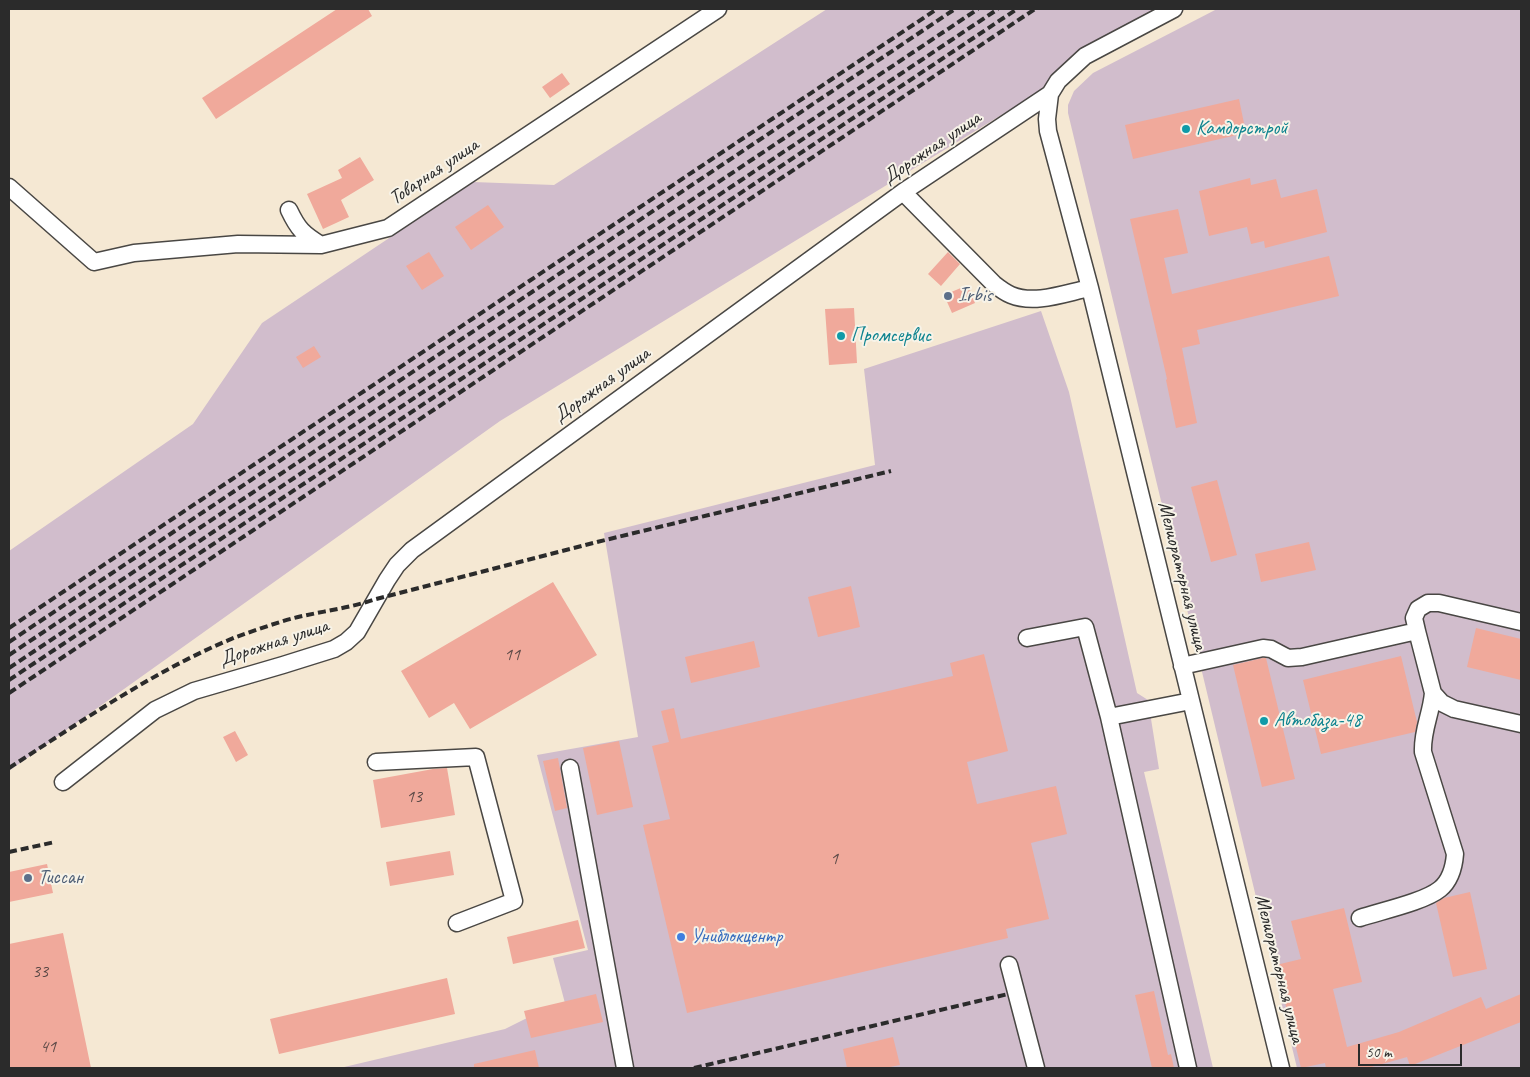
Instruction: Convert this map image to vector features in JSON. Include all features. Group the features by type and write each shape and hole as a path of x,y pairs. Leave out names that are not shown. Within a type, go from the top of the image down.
{"street":[{"name":"Товарная улица","path":"9,187 94,262 134,254 238,244 321,246 388,228 718,9"},
{"name":"Дорожная улица","path":"63,782 155,710 194,691 283,665 334,648 346,642 357,632 397,565 412,550 903,192 1050,94 1058,81 1085,56 1174,9"},
{"name":"Мелиораторная улица","path":"1050,94 1047,119 1048,131 1090,288 1281,1068"},
{"path":"903,192 1004,292 1019,298 1030,299 1090,288"},
{"path":"289,210 304,235 321,246"},
{"path":"1360,918 1424,898 1441,889 1454,868 1455,854 1423,752 1423,738 1432,705 1433,693 1414,618 1418,609 1428,603 1439,603 1521,622"},
{"path":"1027,638 1085,627 1109,717 1188,1068"},
{"path":"1182,666 1263,648 1270,649 1288,658 1302,657 1417,631"},
{"path":"1433,693 1442,703 1454,709 1521,724"},
{"path":"1109,717 1191,701"},
{"path":"376,762 476,757 514,901 457,923"},
{"path":"570,768 625,1068"},
{"path":"1009,966 1036,1068"}],"shaded area":[{"path":"827,9 1170,9 1049,86 500,421 9,771 9,551 193,424 262,323 473,182 554,185"},
{"path":"1217,9 1521,9 1521,1068 1297,1068 1068,113 1068,105 1074,91 1093,73"},
{"path":"1041,311 1069,392 1137,693 1148,700 1159,769 1144,772 1213,1068 340,1068 505,1029 527,1018 566,1007 553,958 588,950 537,755 638,737 604,533 875,465 864,369"}],"building":[{"path":"337,9 368,9 372,16 216,119 202,98"},
{"path":"562,73 570,84 550,98 542,87"},
{"name":"Камдорстрой","path":"1239,99 1246,133 1133,159 1125,125"},
{"path":"360,157 374,180 341,200 349,217 323,229 307,194 342,178 338,170"},
{"path":"1250,178 1251,185 1276,179 1281,198 1317,189 1327,232 1265,248 1264,241 1251,244 1247,227 1209,236 1199,191"},
{"path":"488,205 504,227 471,250 455,227"},
{"path":"1178,209 1188,253 1164,258 1172,294 1329,256 1339,296 1197,330 1200,344 1182,348 1197,423 1176,428 1167,379 1130,219"},
{"path":"429,252 444,276 422,290 406,266"},
{"path":"948,252 960,264 941,286 928,274"},
{"path":"968,285 975,303 952,313 944,295"},
{"name":"Промсервис","path":"854,308 857,363 829,365 825,309"},
{"path":"314,346 321,357 303,368 296,357"},
{"path":"1217,480 1237,555 1211,562 1191,487"},
{"path":"1309,542 1316,570 1261,582 1255,554"},
{"path":"553,582 597,655 470,729 454,703 429,718 401,671"},
{"path":"851,586 860,627 818,637 808,597"},
{"path":"1476,628 1521,639 1521,680 1467,667"},
{"path":"754,641 760,667 691,683 685,657"},
{"path":"984,654 1008,751 967,762 977,804 1056,786 1067,834 1031,843 1049,919 1006,929 1008,938 687,1013 643,825 670,819 652,746 669,742 661,711 674,708 681,739 953,676 950,663"},
{"path":"1401,656 1417,722 1415,732 1321,754 1303,680"},
{"name":"Автобаза-48","path":"1266,658 1295,779 1262,787 1233,665"},
{"path":"235,731 248,755 236,762 223,737"},
{"path":"619,741 633,807 597,815 583,748"},
{"path":"558,758 567,808 555,811 543,761"},
{"path":"447,768 455,815 381,828 373,780"},
{"path":"450,851 454,875 390,886 386,862"},
{"path":"47,864 53,893 9,902 9,872"},
{"path":"1470,892 1487,969 1453,977 1436,903 1444,898"},
{"path":"1344,908 1362,982 1333,989 1347,1047 1399,1032 1481,997 1486,1009 1521,994 1521,1022 1410,1066 1407,1057 1368,1068 1326,1068 1325,1063 1301,1068 1276,965 1301,959 1291,921"},
{"path":"578,920 585,948 513,964 507,937"},
{"path":"63,933 91,1068 9,1068 9,944"},
{"path":"447,978 455,1014 279,1054 270,1019"},
{"path":"1154,991 1168,1055 1171,1054 1174,1068 1152,1068 1135,995"},
{"path":"596,994 603,1022 531,1038 524,1011"},
{"path":"893,1037 900,1065 885,1068 847,1068 843,1049"},
{"path":"535,1050 539,1068 474,1068 474,1064"}],"railway":[{"path":"9,628 937,9"},
{"path":"9,642 955,9"},
{"path":"9,655 978,9"},
{"path":"9,668 998,9"},
{"path":"9,680 1017,9"},
{"path":"9,693 1035,9"},
{"path":"9,768 120,697 177,665 206,650 267,626 298,617 357,605 597,542 891,471"},
{"path":"9,852 55,842"},
{"path":"694,1068 1008,994"}],"place":[{"name":"Камдорстрой","path":"1186,129"},
{"name":"Irbis","path":"948,296"},
{"name":"Промсервис","path":"841,336"},
{"name":"Автобаза-48","path":"1264,721"},
{"name":"Тиссан","path":"28,878"},
{"name":"Униблокцентр","path":"681,937"}]}
